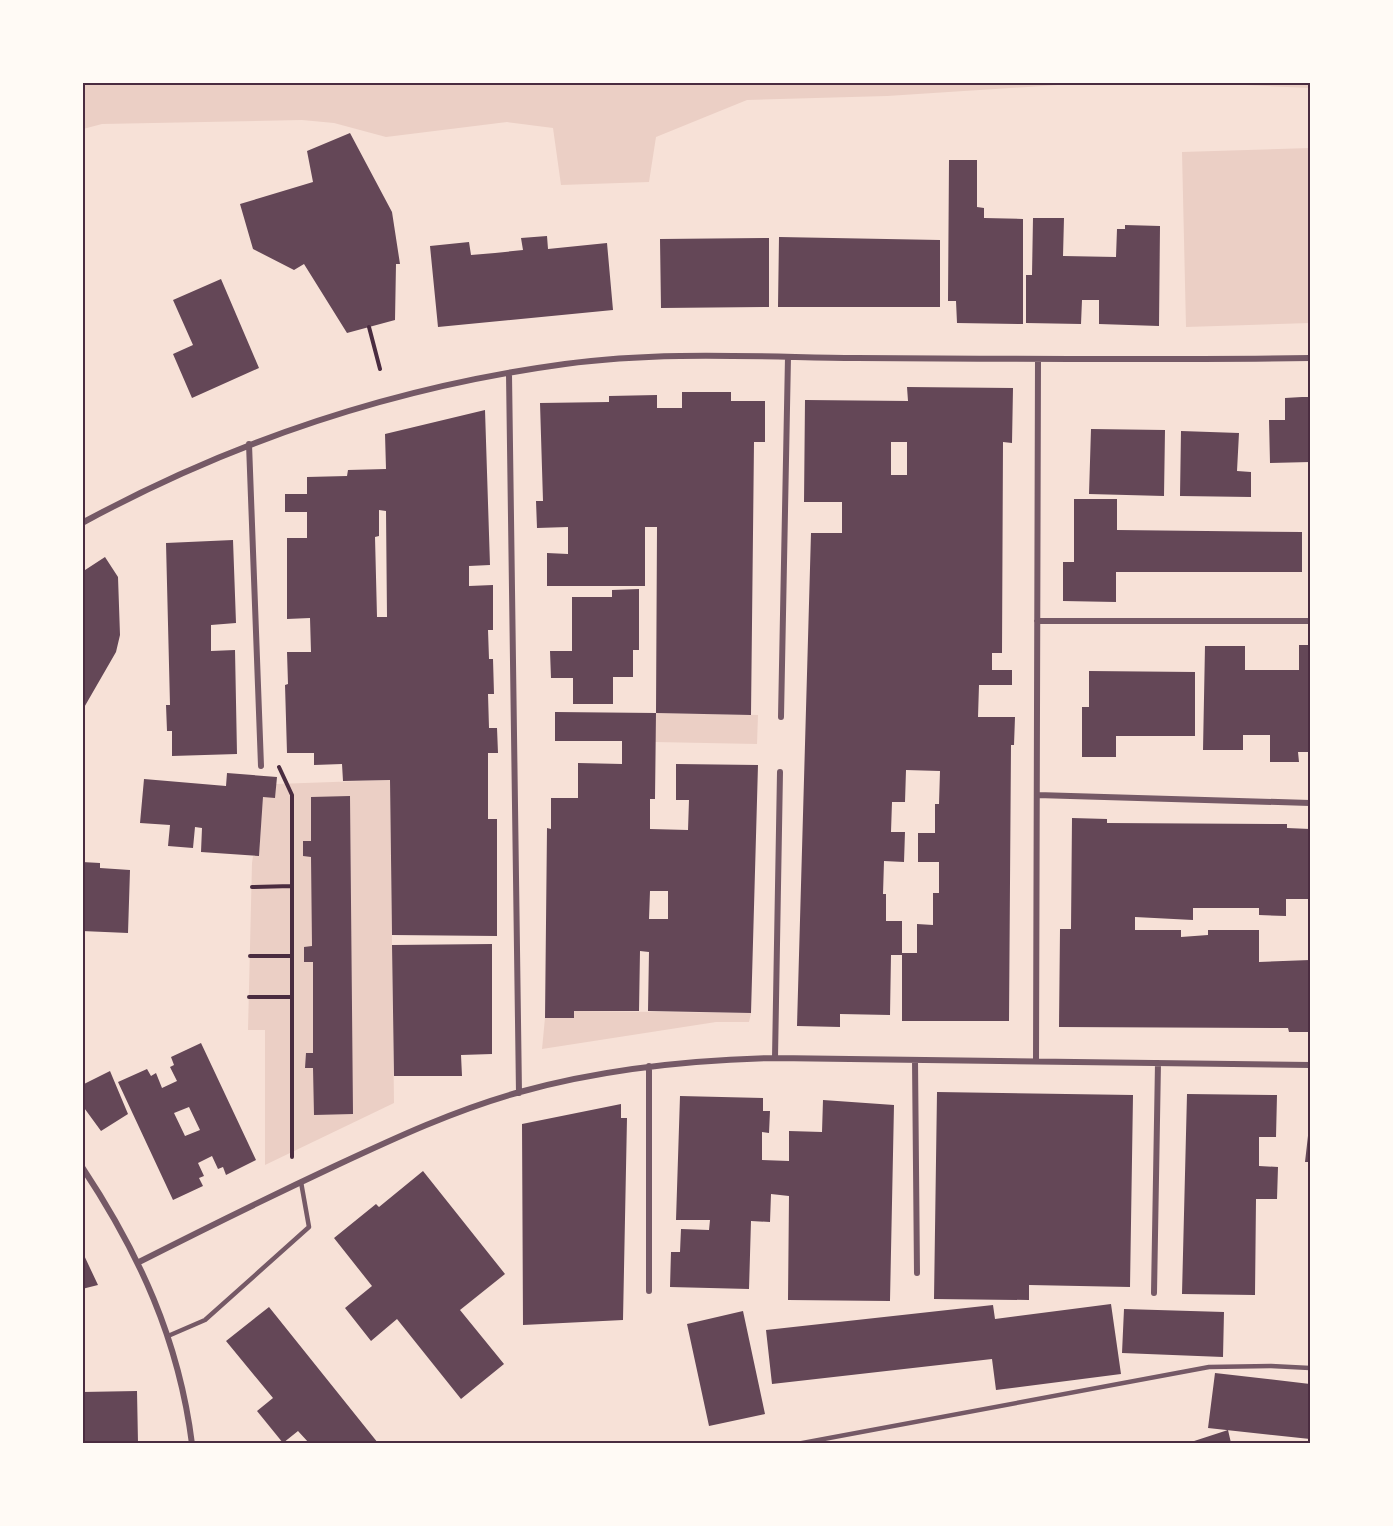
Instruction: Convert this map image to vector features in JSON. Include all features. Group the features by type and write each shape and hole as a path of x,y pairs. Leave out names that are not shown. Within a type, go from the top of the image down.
{"street":[{"path":"82,523 249,444 386,399 566,364 705,356 1038,359 1311,358"},
{"path":"781,717 788,357"},
{"path":"1036,1061 1038,359"},
{"path":"509,374 519,1093"},
{"path":"249,444 261,766"},
{"path":"1037,621 1311,621"},
{"path":"775,1058 780,771"},
{"path":"1037,795 1311,802"},
{"path":"139,1262 300,1182 422,1125 519,1093 584,1077 649,1066 712,1060 775,1058 1311,1065"},
{"path":"915,1060 917,1273"},
{"path":"1154,1293 1158,1063"},
{"path":"649,1066 649,1291"},
{"path":"82,1167 113,1214 139,1262 168,1336 189,1417 192,1443"}],"lane":[{"path":"168,1336 205,1320 309,1227 300,1182"},
{"path":"797,1443 1209,1367 1311,1368"}],"path":[{"path":"369,327 380,369"},
{"path":"279,766 292,795 292,1157"},
{"path":"252,887 292,886"},
{"path":"250,956 292,956"},
{"path":"249,997 292,997"}],"shaded area":[{"path":"83,82 1088,83 887,96 747,100 656,137 649,182 561,185 553,128 507,122 386,137 334,123 302,120 102,124 83,129"},
{"path":"1203,83 1310,83 1310,88"},
{"path":"1310,148 1310,323 1186,327 1182,152"},
{"path":"656,713 758,715 757,744 655,742"},
{"path":"390,780 394,1103 265,1165 265,1030 248,1030 252,863 253,856 259,856 263,797 275,797 276,784"},
{"path":"574,1011 751,1013 749,1022 716,1022 542,1049 545,1018 574,1018"}],"building":[{"path":"350,133 392,212 400,264 396,264 395,320 347,333 304,264 294,270 253,249 240,204 313,182 307,151"},
{"path":"949,160 977,160 977,207 984,208 984,218 1023,219 1023,324 957,323 956,301 948,301"},
{"path":"1033,218 1064,218 1063,256 1116,257 1117,229 1125,229 1125,225 1160,226 1159,326 1099,324 1099,300 1082,300 1081,324 1026,323 1026,275 1032,275"},
{"path":"547,236 548,249 607,243 613,310 438,327 430,246 469,242 471,255 495,253 523,250 521,238"},
{"path":"779,237 940,240 940,307 778,307"},
{"path":"769,238 769,307 661,308 660,239"},
{"path":"221,279 259,368 192,398 173,354 193,345 173,300"},
{"path":"907,387 1013,388 1012,443 1003,442 1002,653 992,653 992,670 1012,670 1012,685 979,685 978,717 1015,717 1014,745 1011,745 1009,1021 902,1021 902,955 891,955 890,1015 840,1014 840,1027 797,1026 811,533 842,533 842,502 804,502 805,400 908,401","holes":["891,442 907,442 907,475 891,475","906,770 940,771 939,804 935,804 935,833 918,833 918,862 939,862 939,893 933,893 933,925 917,924 917,953 902,953 902,921 886,921 886,894 883,894 884,861 904,862 905,832 891,832 892,802 905,802"]},
{"path":"682,392 731,392 731,401 765,401 765,442 754,442 751,715 656,713 657,527 645,527 645,586 547,586 547,553 568,554 568,527 537,528 536,501 543,501 540,403 609,402 609,396 657,395 657,408 682,408"},
{"path":"1310,397 1310,462 1270,463 1269,420 1285,420 1285,398"},
{"path":"485,410 490,565 469,566 469,586 493,585 493,630 488,630 489,659 493,659 494,694 488,694 489,728 497,728 498,753 488,753 488,819 497,819 497,936 392,935 390,780 343,781 342,764 314,765 314,753 287,753 285,685 288,684 287,652 311,652 310,618 287,619 287,538 307,538 307,512 285,512 285,494 307,494 307,477 347,476 348,470 386,469 385,434","holes":["379,510 386,511 387,617 377,617 375,537 379,536"]},
{"path":"1091,429 1165,430 1164,496 1089,494"},
{"path":"1181,431 1239,433 1237,471 1251,472 1251,497 1180,496"},
{"path":"1074,499 1117,499 1117,530 1302,532 1302,572 1116,572 1116,602 1063,601 1063,562 1074,562"},
{"path":"233,540 236,623 211,625 211,651 235,650 237,754 172,756 172,731 167,731 166,705 170,705 166,543"},
{"path":"105,557 118,577 120,635 116,652 82,711 82,572"},
{"path":"639,589 639,650 633,650 633,677 613,677 613,704 573,704 573,678 551,678 550,651 572,651 572,597 612,597 612,590"},
{"path":"1299,645 1310,645 1310,752 1298,752 1299,762 1270,762 1270,735 1243,735 1243,750 1203,750 1205,646 1245,646 1245,670 1299,670"},
{"path":"1089,671 1195,672 1195,736 1116,736 1116,757 1082,757 1082,707 1089,707"},
{"path":"555,712 656,713 655,799 650,799 650,829 688,830 689,800 676,800 676,764 758,765 751,1013 648,1011 649,952 640,951 639,1011 574,1011 574,1018 545,1018 547,828 551,829 551,798 578,798 578,763 622,764 622,741 555,741","holes":["650,891 668,891 668,919 649,919"]},
{"path":"227,773 277,777 275,798 263,797 259,856 201,852 202,828 195,827 193,848 168,846 170,825 140,823 144,779 226,786"},
{"path":"350,796 353,1114 314,1115 313,1068 305,1068 306,1053 313,1053 313,962 304,962 304,947 312,946 311,857 303,856 303,841 311,841 311,797"},
{"path":"1072,818 1107,819 1107,823 1287,824 1287,828 1310,829 1310,899 1286,899 1286,916 1259,915 1259,908 1193,908 1193,920 1135,917 1135,930 1181,930 1181,937 1208,935 1208,930 1259,930 1259,962 1310,960 1310,1032 1289,1032 1288,1028 1059,1027 1060,929 1071,929"},
{"path":"82,862 100,863 100,868 130,870 128,933 82,931"},
{"path":"492,944 492,1054 461,1055 462,1076 394,1076 392,945"},
{"path":"201,1043 256,1160 226,1175 223,1167 218,1169 212,1156 198,1163 204,1176 199,1178 203,1186 173,1200 118,1082 147,1069 151,1076 156,1073 162,1088 177,1081 170,1067 174,1065 171,1057","holes":["189,1107 200,1130 185,1136 174,1113"]},
{"path":"110,1071 128,1114 101,1131 82,1105 82,1085"},
{"path":"937,1092 1133,1095 1130,1287 1029,1285 1029,1300 934,1299"},
{"path":"1187,1094 1277,1095 1276,1137 1259,1137 1259,1166 1278,1167 1277,1199 1256,1199 1255,1295 1182,1294"},
{"path":"680,1096 763,1098 763,1111 770,1111 769,1133 762,1132 762,1160 789,1161 789,1131 822,1132 823,1100 894,1105 890,1301 788,1300 789,1196 771,1194 770,1222 751,1221 749,1289 670,1287 671,1252 680,1252 681,1229 709,1230 710,1220 676,1220"},
{"path":"621,1104 621,1118 627,1118 623,1320 523,1325 522,1124"},
{"path":"1309,1127 1310,1162 1305,1162"},
{"path":"423,1171 505,1274 460,1310 504,1364 461,1399 397,1319 371,1341 345,1308 372,1286 334,1238 376,1204 379,1207"},
{"path":"82,1251 98,1285 82,1289"},
{"path":"1111,1304 1121,1374 996,1390 992,1359 772,1384 766,1330 993,1305 995,1319"},
{"path":"269,1307 378,1443 309,1443 298,1431 283,1443 257,1411 273,1398 226,1341"},
{"path":"1124,1309 1224,1312 1223,1357 1122,1353"},
{"path":"743,1311 765,1414 709,1426 687,1324"},
{"path":"1215,1373 1310,1384 1310,1439 1208,1428"},
{"path":"137,1391 138,1443 82,1443 82,1392"},
{"path":"1228,1430 1231,1443 1188,1443"}]}
